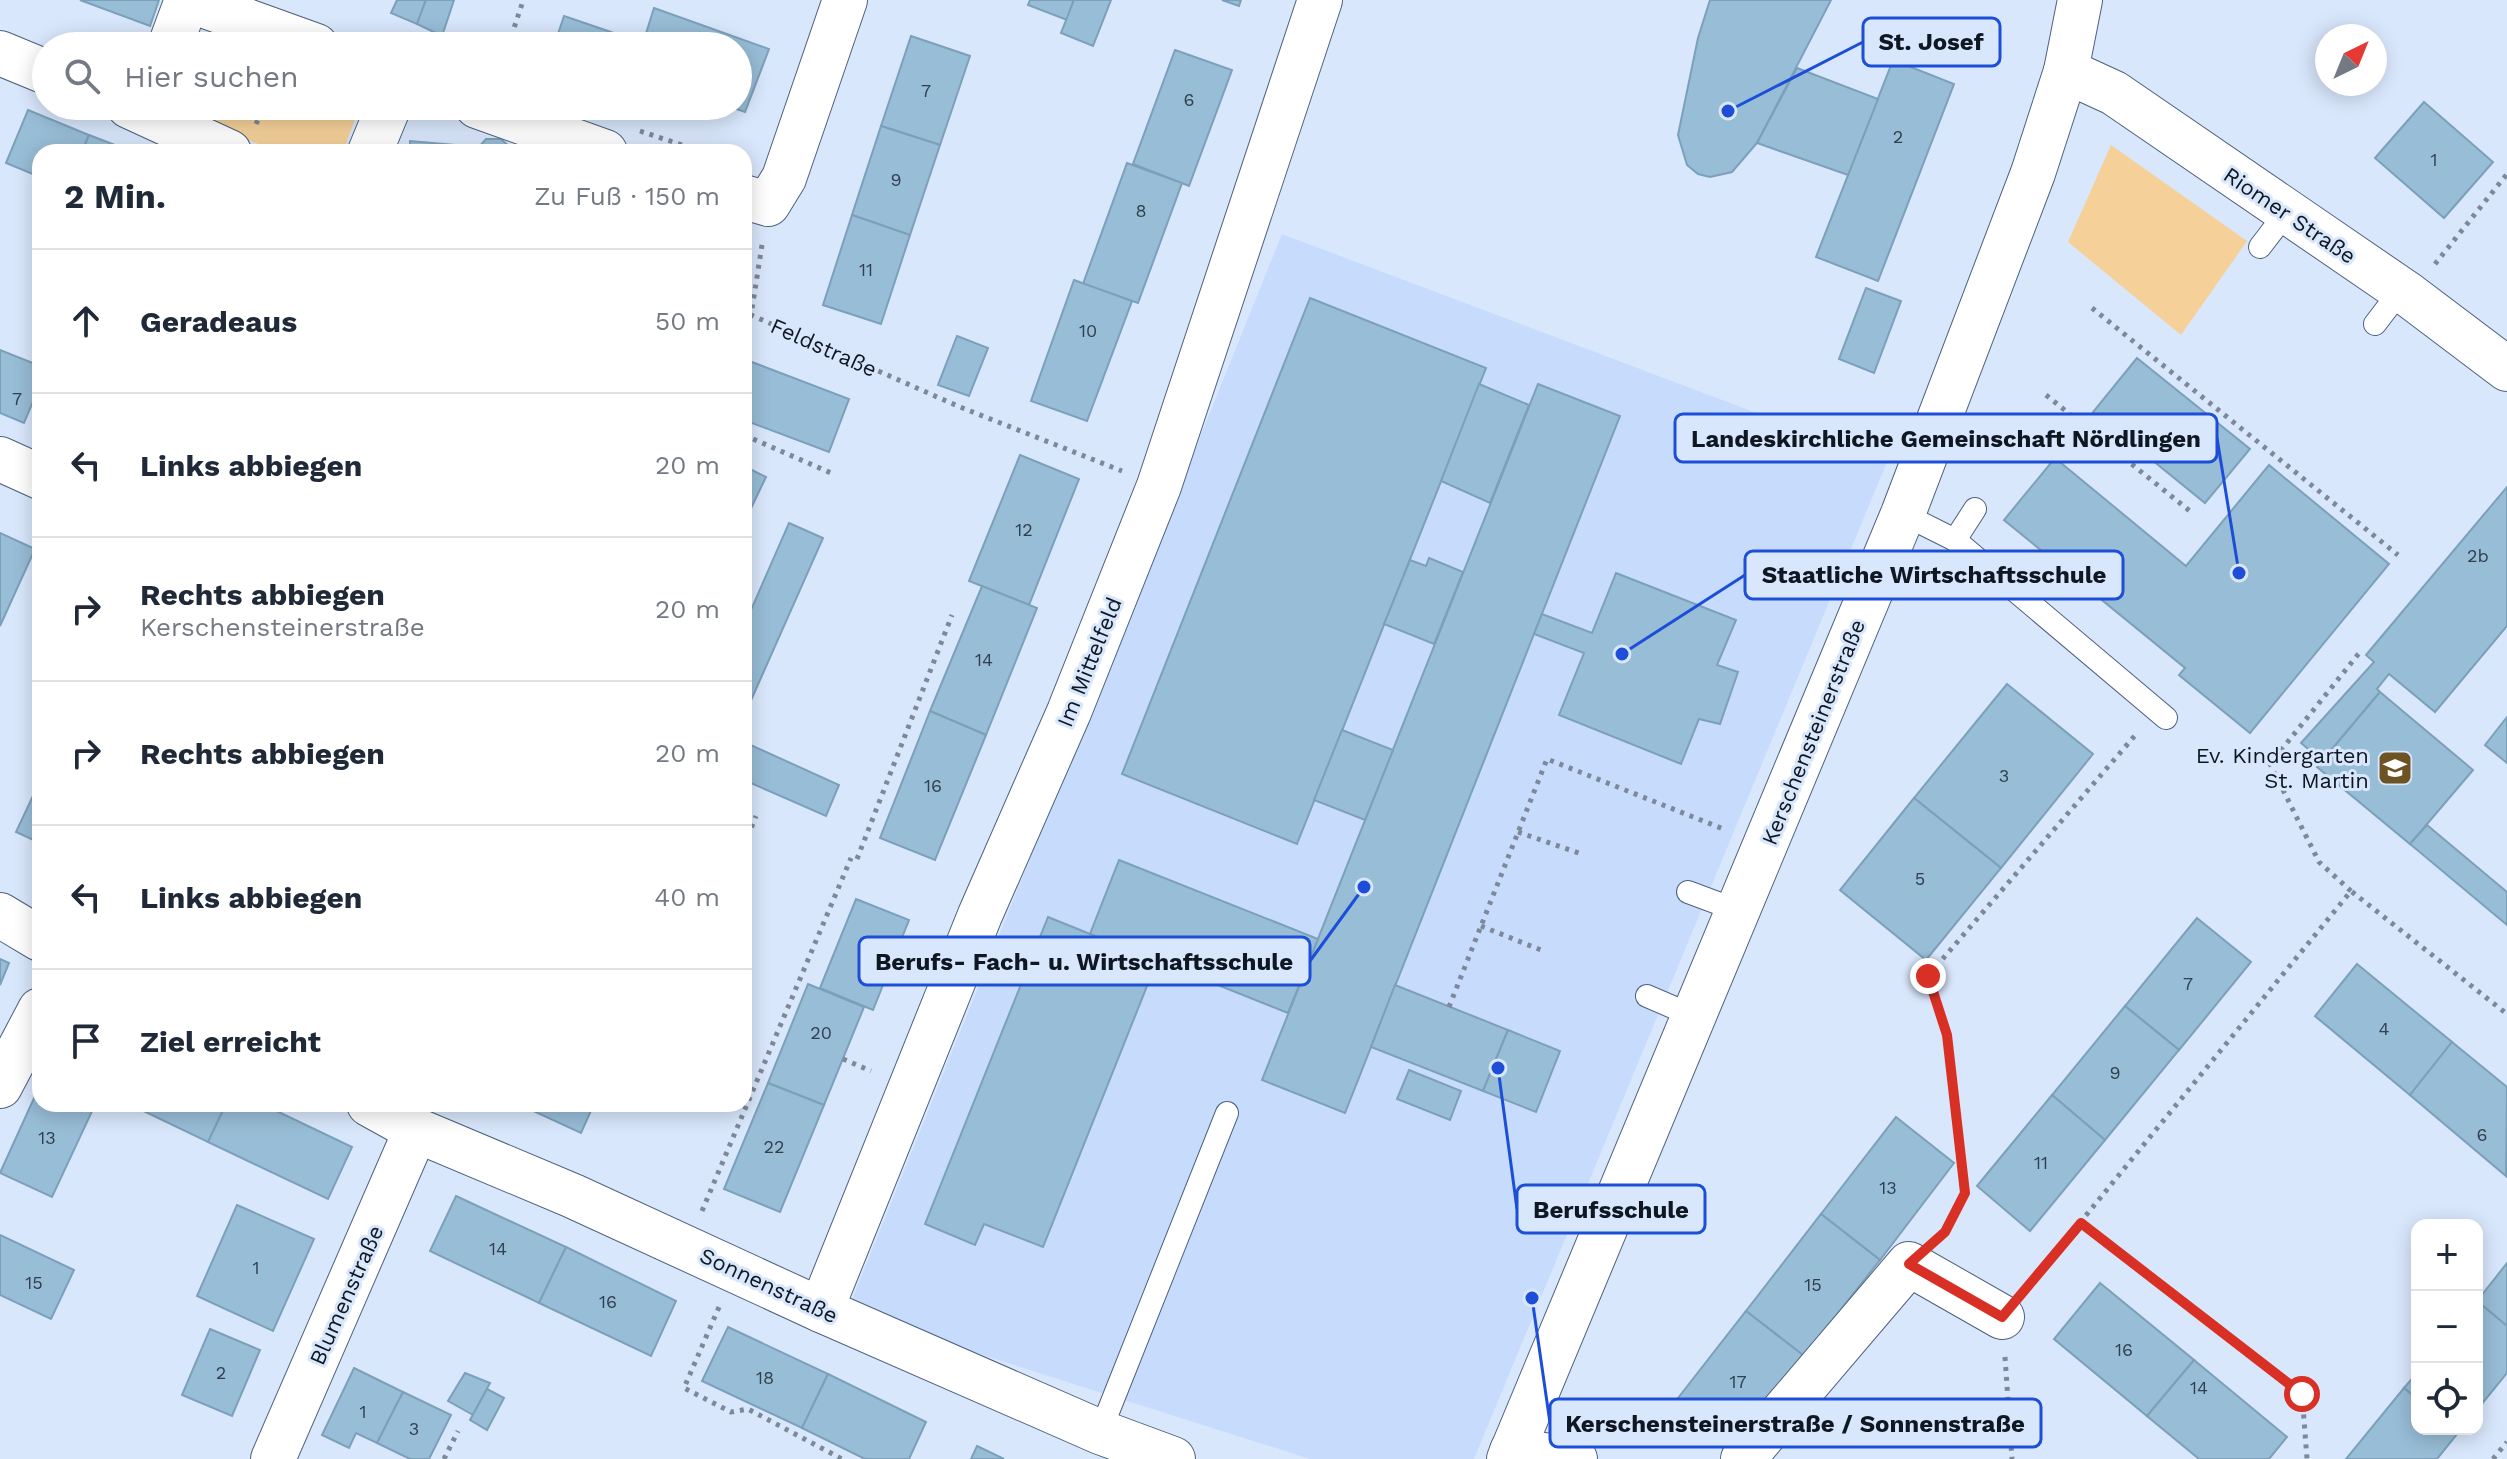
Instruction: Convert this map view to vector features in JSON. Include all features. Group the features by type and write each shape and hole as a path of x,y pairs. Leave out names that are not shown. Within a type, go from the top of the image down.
{"street":[{"path":"175,32 188,0 277,32"},
{"path":"756,200 784,178 845,0"},
{"name":"Im Mittelfeld","path":"821,1310 980,915 1069,712 1159,486 1320,0"},
{"name":"Kerschensteinerstraße","path":"1575,1459 1510,1455 1696,1017 1903,514 2033,173 2066,71 2080,0"},
{"path":"0,53 32,66"},
{"name":"Riomer Straße","path":"2066,71 2114,93 2286,213 2395,303 2507,369"},
{"path":"165,120 213,144"},
{"path":"373,144 383,120"},
{"path":"516,120 583,144"},
{"path":"0,459 32,473"},
{"path":"0,915 32,934"},
{"path":"0,1086 32,1025"},
{"name":"Sonnenstraße","path":"383,1112 416,1130 687,1247 821,1310 1100,1432 1173,1459"},
{"name":"Blumenstraße","path":"273,1459 416,1130"},
{"path":"1743,1459 1909,1264 2002,1317"}],"lane":[{"path":"2260,247 2286,213"},
{"path":"1955,540 1975,509"},
{"path":"1903,514 1955,540 2161,714"},
{"path":"1688,892 1739,911"},
{"path":"1647,996 1696,1017"},
{"path":"1100,1432 1227,1113"}],"path":[{"path":"513,32 523,1"},
{"path":"2395,303 2507,174"},
{"name":"Feldstraße","path":"752,292 756,200"},
{"path":"2092,308 2398,555"},
{"name":"Feldstraße","path":"752,315 960,407 1159,486"},
{"path":"2046,395 2191,512"},
{"path":"752,438 831,473"},
{"path":"752,1096 854,858 952,615"},
{"path":"2360,652 2270,764 2319,862 2351,891 2507,1014"},
{"path":"1909,1264 1945,1232 1965,1193 1947,1035 1928,976 2161,714"},
{"path":"1449,1007 1547,759 1766,845"},
{"path":"752,826 756,816"},
{"path":"1518,832 1579,853"},
{"path":"2012,1459 2002,1317 2351,891"},
{"path":"1481,926 1541,950"},
{"path":"687,1247 745,1112"},
{"path":"2081,1223 2302,1394 2307,1459"},
{"path":"736,1270 684,1388 731,1412 748,1409 842,1459"},
{"path":"444,1459 458,1431"},
{"path":"2493,1459 2507,1442"}],"shaded area":[{"path":"200,120 355,120 346,144 258,144"},
{"path":"2111,145 2247,241 2181,335 2068,242"},
{"path":"1282,234 1887,462 1474,1459 1310,1459 847,1312"}],"building":[{"path":"80,0 159,0 150,26"},
{"path":"397,0 426,0 417,24 391,13"},
{"path":"426,0 454,0 443,32 434,32 417,24"},
{"path":"1030,0 1074,0 1067,20 1028,5"},
{"path":"1074,0 1111,0 1093,46 1061,33"},
{"path":"1222,0 1241,0 1239,6"},
{"path":"1710,0 1831,0 1757,143 1732,172 1710,177 1698,174 1687,165 1678,135 1698,38"},
{"path":"654,8 721,32 646,32"},
{"path":"564,16 611,32 559,32"},
{"path":"911,36 970,56 940,145 881,126"},
{"path":"752,43 769,49 752,94"},
{"path":"1175,50 1232,70 1189,186 1133,164"},
{"path":"1893,60 1954,84 1878,281 1816,257"},
{"path":"1797,68 1878,99 1848,175 1757,143"},
{"path":"2424,102 2493,162 2444,218 2375,158"},
{"path":"28,110 32,112 32,120 52,120 89,135 85,144 32,144 32,174 6,163"},
{"path":"881,126 940,145 910,235 852,215"},
{"path":"89,135 112,144 85,144"},
{"path":"486,139 501,139 506,144 482,144"},
{"path":"410,141 444,144 410,144"},
{"path":"1127,163 1182,183 1138,303 1083,284"},
{"path":"852,215 910,235 881,324 823,305"},
{"path":"1074,280 1132,301 1087,421 1031,401"},
{"path":"1866,288 1901,301 1874,373 1839,359"},
{"path":"1310,298 1486,368 1297,844 1122,774"},
{"path":"957,336 988,348 969,396 938,385"},
{"path":"0,350 32,363 32,404 24,423 0,413"},
{"path":"2137,358 2250,449 2205,503 2093,412"},
{"path":"752,362 849,399 829,452 752,423"},
{"path":"1479,384 1529,405 1490,503 1441,481"},
{"path":"1538,384 1620,416 1345,1113 1262,1080"},
{"path":"1020,455 1079,479 1029,605 969,581"},
{"path":"2055,458 2186,566 2269,465 2389,564 2250,733 2179,675 2185,668 2004,520"},
{"path":"752,470 766,477 752,506"},
{"path":"2507,487 2507,626 2435,712 2389,674 2377,689 2380,692 2322,761 2301,743 2374,662 2366,655"},
{"path":"789,523 823,538 752,698 752,608"},
{"path":"0,533 32,548 32,556 0,626"},
{"path":"1429,558 1463,572 1434,644 1384,624 1410,560 1426,566"},
{"path":"1616,573 1736,620 1717,665 1738,672 1720,724 1699,719 1681,764 1559,715 1584,653 1534,634 1542,614 1592,633"},
{"path":"982,586 1037,608 986,735 930,711"},
{"path":"2007,684 2093,754 2001,868 1914,798"},
{"path":"2380,692 2473,770 2410,844 2317,767"},
{"path":"930,711 986,735 935,860 880,838"},
{"path":"2507,717 2507,763 2485,745"},
{"path":"1342,730 1393,750 1365,820 1314,800"},
{"path":"752,746 839,785 826,816 752,784"},
{"path":"32,798 32,839 16,832"},
{"path":"1914,798 2001,868 1926,960 1840,890"},
{"path":"2427,825 2507,892 2507,925 2410,844"},
{"path":"1119,860 1318,939 1288,1013 1090,934"},
{"path":"856,899 909,920 873,1010 820,988"},
{"path":"1048,917 1157,961 1043,1247 984,1224 975,1245 925,1224"},
{"path":"2197,918 2251,962 2179,1050 2125,1006"},
{"path":"0,959 9,963 0,985"},
{"path":"2357,964 2452,1042 2410,1095 2315,1016"},
{"path":"808,984 864,1007 824,1105 768,1083"},
{"path":"1395,985 1508,1030 1483,1091 1371,1047"},
{"path":"2125,1006 2179,1050 2105,1140 2052,1095"},
{"path":"1508,1030 1560,1051 1536,1112 1483,1091"},
{"path":"2452,1042 2507,1087 2506,1176 2410,1095"},
{"path":"1409,1070 1461,1091 1450,1120 1397,1099"},
{"path":"768,1083 824,1105 780,1212 724,1189"},
{"path":"2052,1095 2105,1140 2030,1231 1977,1186"},
{"path":"32,1103 32,1112 92,1112 52,1197 0,1173"},
{"path":"146,1112 222,1112 208,1142"},
{"path":"222,1112 279,1112 352,1147 328,1199 208,1142"},
{"path":"536,1112 590,1112 581,1133"},
{"path":"1896,1117 1954,1163 1880,1260 1821,1214"},
{"path":"456,1196 566,1247 539,1303 430,1251"},
{"path":"237,1205 314,1239 273,1331 197,1296"},
{"path":"1821,1214 1880,1260 1804,1356 1746,1311"},
{"path":"0,1235 74,1270 51,1319 0,1295"},
{"path":"566,1247 676,1301 651,1356 539,1303"},
{"path":"2507,1263 2507,1326 2483,1306 2483,1293"},
{"path":"2100,1283 2194,1360 2147,1416 2054,1339"},
{"path":"2483,1306 2507,1326 2507,1373 2483,1403"},
{"path":"1746,1311 1804,1356 1730,1453 1671,1407"},
{"path":"728,1327 828,1374 802,1428 702,1381"},
{"path":"210,1329 260,1350 232,1416 182,1395"},
{"path":"2194,1360 2287,1437 2269,1459 2199,1459 2147,1416"},
{"path":"354,1368 403,1392 377,1443 356,1433 349,1448 322,1435"},
{"path":"465,1373 490,1383 473,1415 448,1401"},
{"path":"828,1374 926,1422 909,1459 865,1459 802,1428"},
{"path":"2411,1380 2411,1394 2404,1388"},
{"path":"2404,1388 2411,1394 2411,1435 2456,1435 2437,1459 2346,1459"},
{"path":"487,1389 504,1398 487,1430 470,1420"},
{"path":"403,1392 451,1415 429,1459 410,1459 377,1443"},
{"path":"977,1446 1004,1459 971,1459"}],"place":[{"name":"St. Josef","path":"1728,111"},
{"name":"Landeskirchliche Gemeinschaft Nördlingen","path":"2239,573"},
{"name":"Staatliche Wirtschaftsschule","path":"1622,654"},
{"name":"Ev. Kindergarten St. Martin","path":"2395,768"},
{"name":"Berufs- Fach- u. Wirtschaftsschule","path":"1364,887"},
{"name":"Berufsschule","path":"1498,1068"},
{"name":"Kerschensteinerstraße / Sonnenstraße","path":"1532,1298"}],"route":[{"path":"1928,976 1947,1035 1965,1193 1945,1232 1909,1264 2002,1317 2081,1223 2302,1394"}]}
